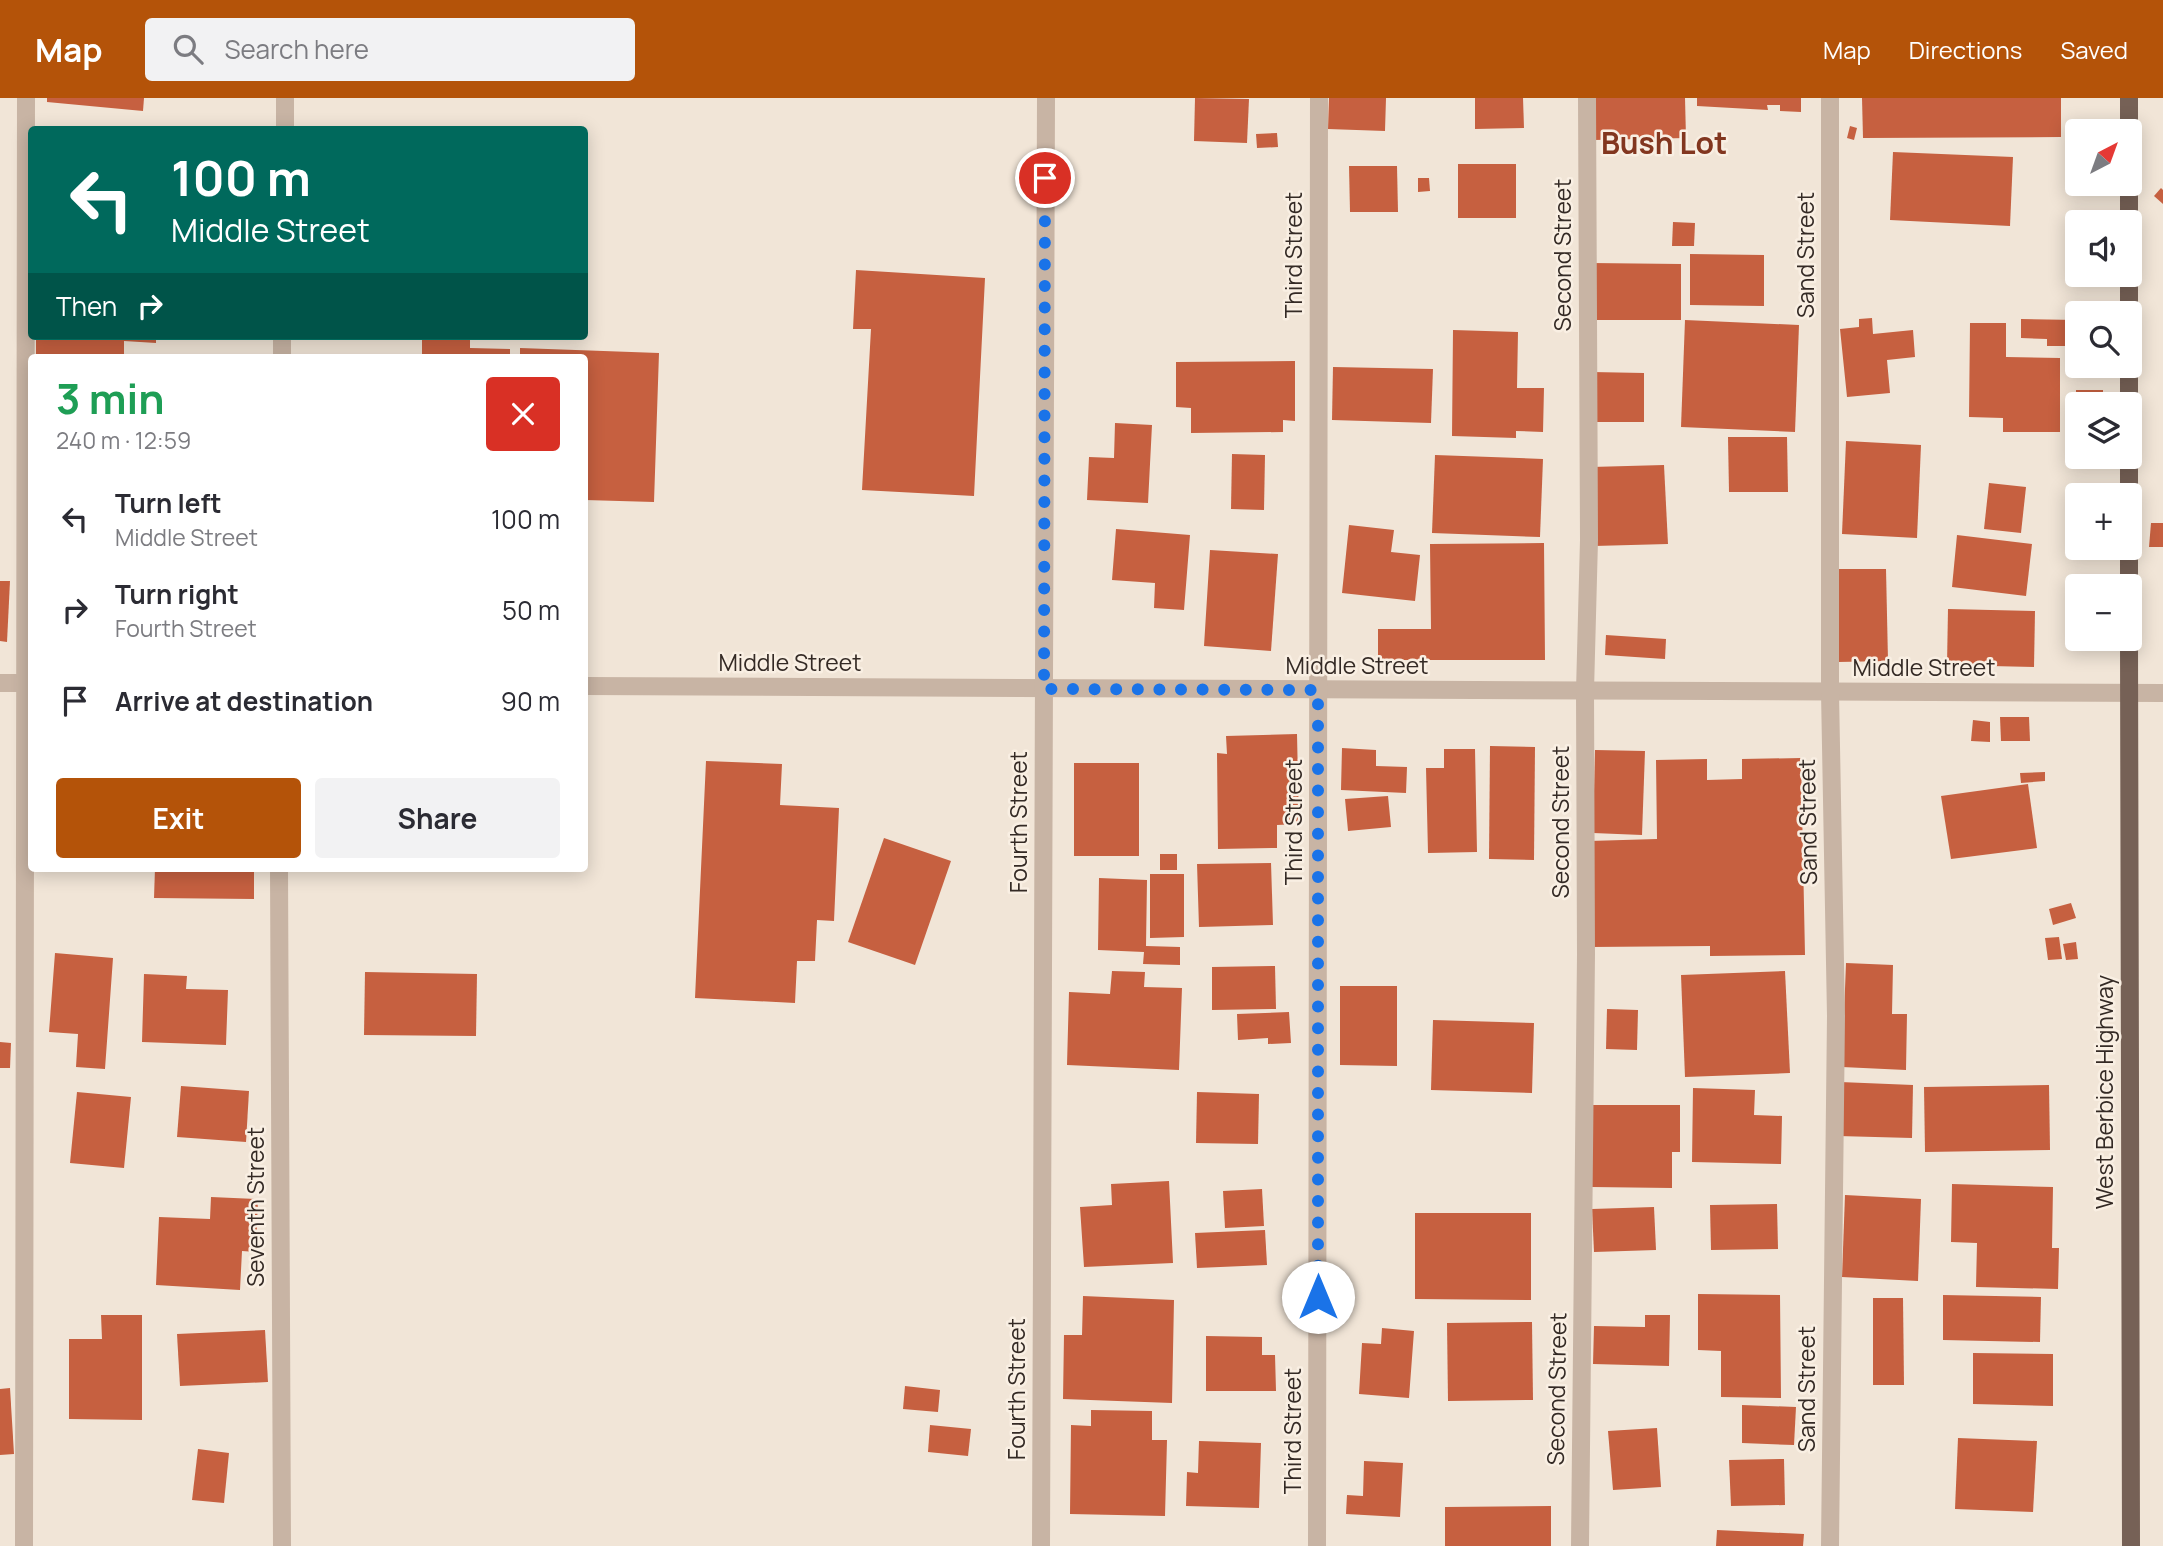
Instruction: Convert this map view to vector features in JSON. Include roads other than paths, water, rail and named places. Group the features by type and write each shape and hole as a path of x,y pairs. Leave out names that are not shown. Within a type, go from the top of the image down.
{"main road":[{"path":"2129,119 2130,98"},
{"name":"West Berbice Highway","path":"2129,651 2131,1546"}],"street":[{"path":"24,1546 28,683 26,98"},
{"path":"285,98 285,126"},
{"name":"Fourth Street","path":"1041,1546 1046,98"},
{"name":"Third Street","path":"1317,1546 1319,98"},
{"name":"Second Street","path":"1580,1546 1586,954 1584,691 1589,540 1587,98"},
{"name":"Sand Street","path":"1830,98 1830,692 1836,1016 1830,1546"},
{"path":"0,683 28,683"},
{"name":"Middle Street","path":"588,687 2163,693"},
{"name":"Seventh Street","path":"279,872 282,1546"}],"district":[{"name":"Bush Lot","path":"1664,144"}]}
